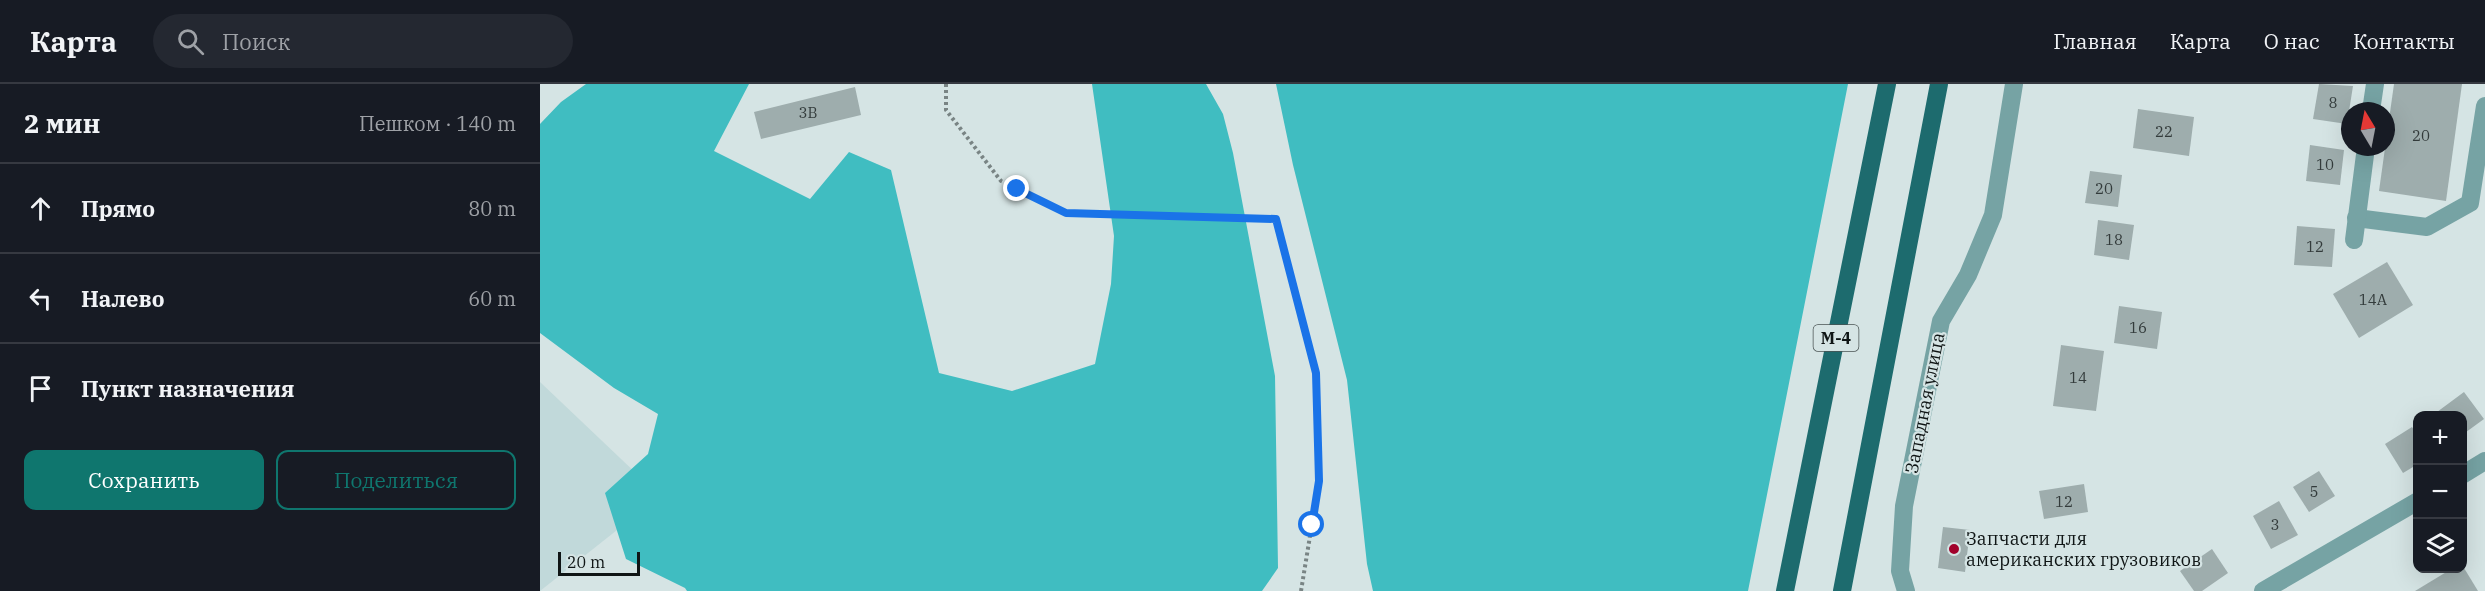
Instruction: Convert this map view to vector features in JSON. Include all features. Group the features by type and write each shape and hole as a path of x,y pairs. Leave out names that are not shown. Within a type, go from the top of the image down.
{"main road":[{"name":"М-4","path":"1785,591 1887,84"},
{"path":"1842,591 1939,84"}],"street":[{"name":"Западная улица","path":"1906,591 1900,571 1904,506 1941,321 1968,275 1993,215 2014,84"},
{"path":"2372,102 2375,84"},
{"path":"2356,218 2427,227 2470,203 2485,106"},
{"path":"2354,240 2365,156"},
{"path":"2467,472 2485,461"},
{"path":"2263,591 2413,504"}],"path":[{"path":"946,84 946,110 1001,181 1066,213 1276,219 1316,373 1319,481 1301,591"}],"shaded area":[{"path":"586,84 749,84 714,151 810,199 849,152 891,170 939,373 1012,391 1095,364 1111,284 1114,236 1092,84 1206,84 1223,114 1233,153 1275,376 1278,568 1262,591 687,591 626,559 605,493 648,454 658,414 614,388 540,333 540,124 561,102"},
{"path":"1276,84 1848,84 1748,591 1373,591 1367,564 1347,380 1293,165"},
{"path":"540,382 660,496 540,591"}],"building":[{"path":"2319,84 2353,86 2350,102 2341,102 2341,123 2313,119"},
{"path":"2394,84 2462,84 2446,201 2379,191 2384,156 2395,156 2395,102 2391,102"},
{"path":"855,87 861,115 761,139 754,112"},
{"path":"2138,109 2194,117 2189,156 2133,148"},
{"path":"2310,145 2341,150 2341,156 2343,156 2340,185 2306,181"},
{"path":"2090,171 2122,175 2118,207 2085,203"},
{"path":"2098,220 2134,225 2129,260 2094,255"},
{"path":"2297,226 2335,229 2332,267 2294,265"},
{"path":"2387,262 2413,305 2359,338 2333,294"},
{"path":"2119,306 2162,312 2157,349 2114,343"},
{"path":"2061,345 2104,351 2096,411 2053,406"},
{"path":"2464,392 2484,419 2467,431 2467,411 2438,411"},
{"path":"2412,427 2413,467 2403,473 2385,444"},
{"path":"2319,471 2335,496 2309,512 2293,487"},
{"path":"2084,484 2088,512 2044,519 2039,491"},
{"path":"2279,501 2298,535 2271,549 2253,516"},
{"name":"Запчасти для американских грузовиков","path":"1943,527 1970,530 1965,572 1938,568"},
{"path":"2212,549 2228,573 2202,591 2194,591 2180,571"},
{"path":"2445,573 2467,573 2478,591 2415,591"}],"place":[{"name":"Запчасти для американских грузовиков","path":"1954,549"}],"route":[{"path":"1017,189 1066,213 1276,219 1316,373 1319,481 1312,525"}]}
